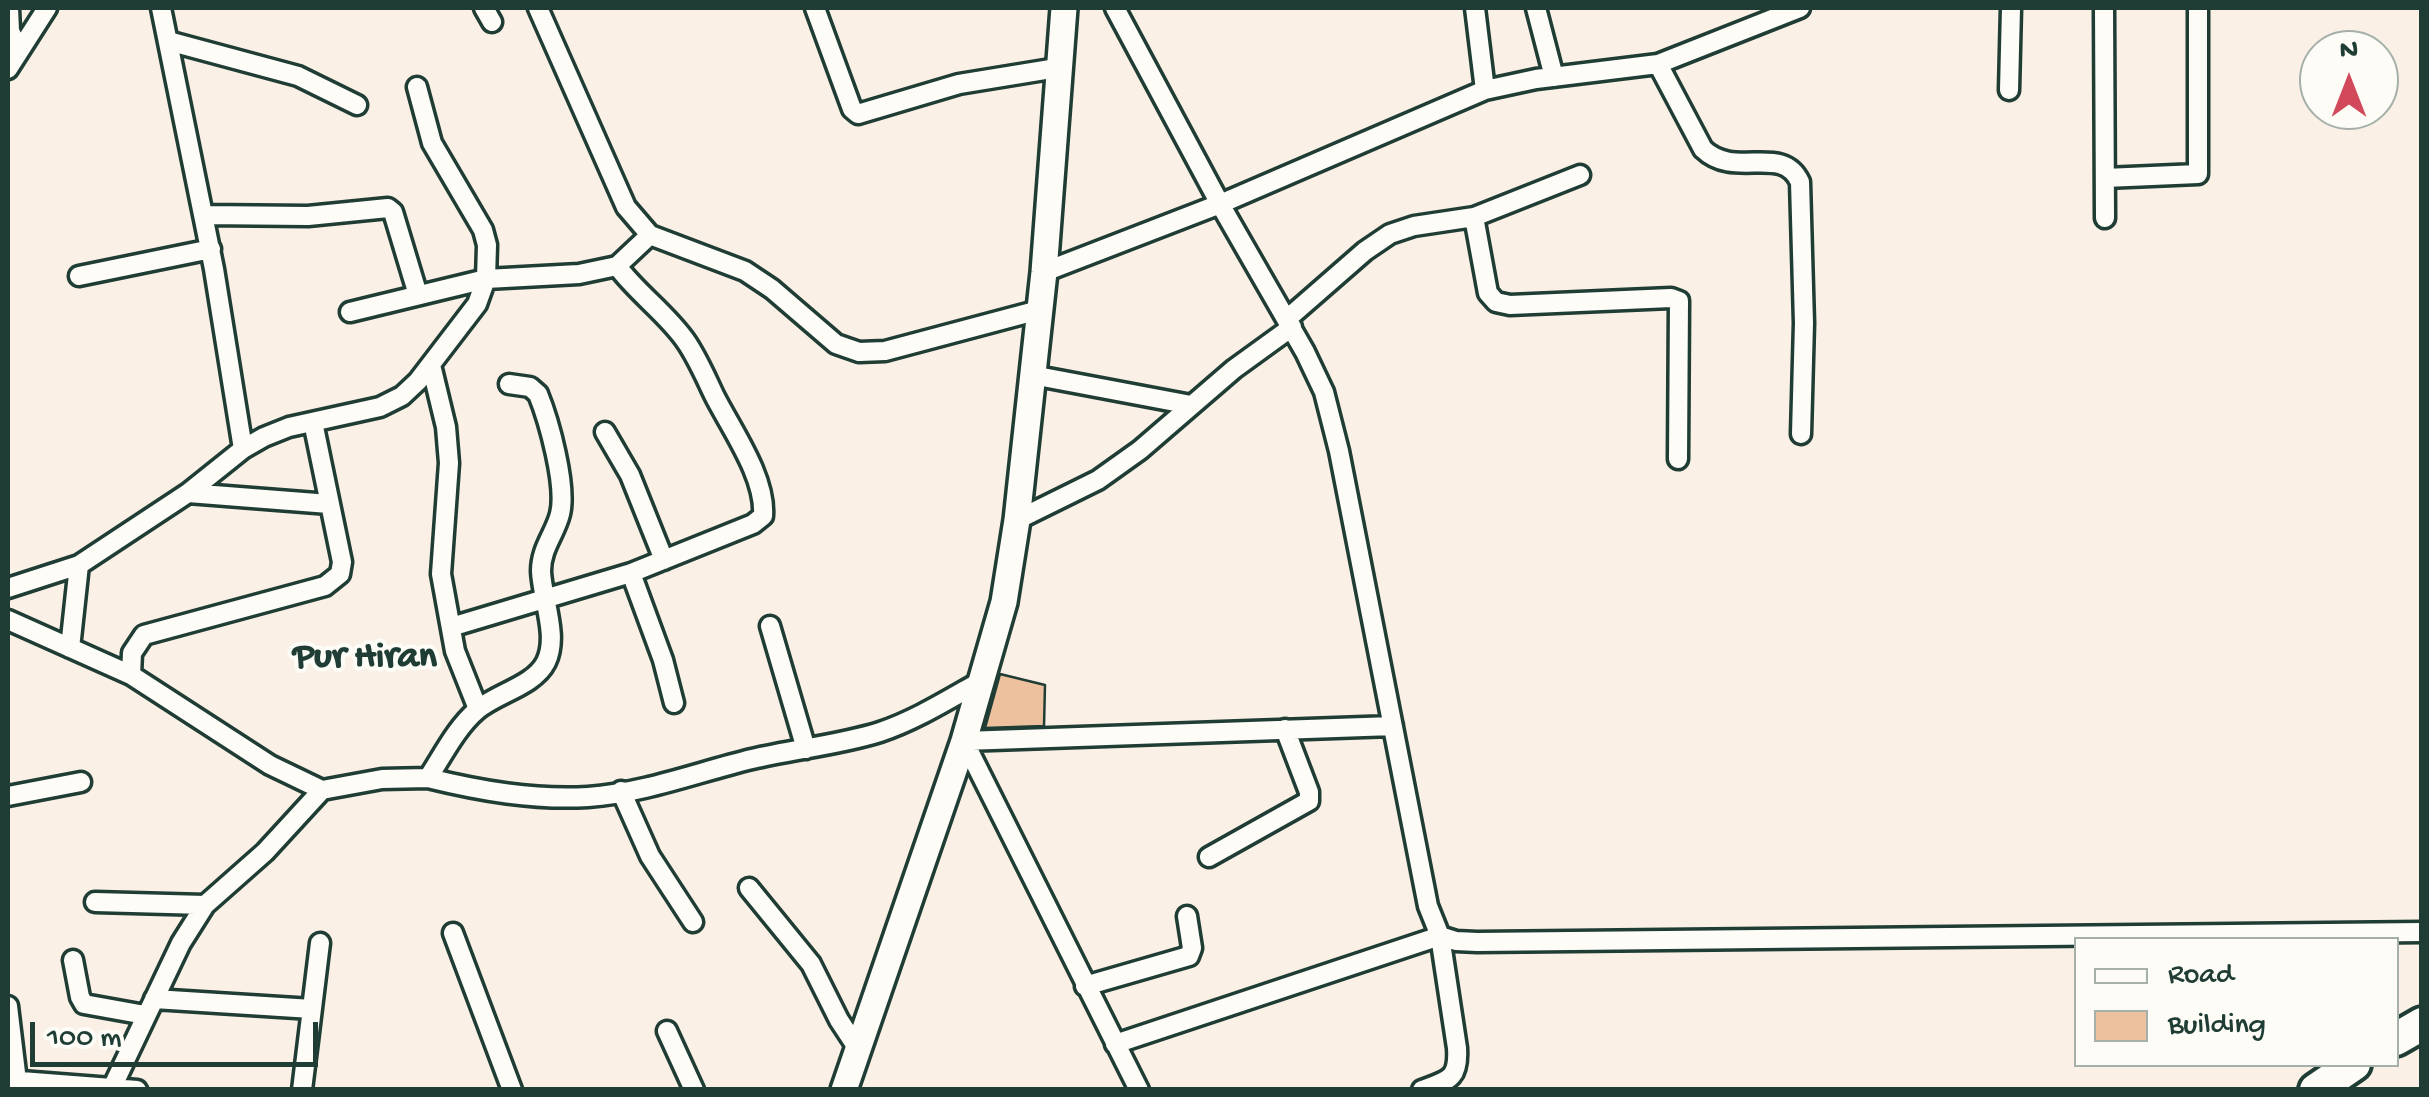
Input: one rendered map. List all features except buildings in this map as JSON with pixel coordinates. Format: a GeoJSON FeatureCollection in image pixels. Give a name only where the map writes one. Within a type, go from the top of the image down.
{"type":"FeatureCollection","features":[{"type":"Feature","properties":{"kind":"highway"},"geometry":{"type":"LineString","coordinates":[[2399,1037],[2422,1024]]}},
{"type":"Feature","properties":{"kind":"highway"},"geometry":{"type":"LineString","coordinates":[[2316,1090],[2350,1067]]}},
{"type":"Feature","properties":{"kind":"main road"},"geometry":{"type":"LineString","coordinates":[[844,1090],[964,740],[1004,602],[1044,272],[1064,8]]}},
{"type":"Feature","properties":{"kind":"street"},"geometry":{"type":"LineString","coordinates":[[9,8],[10,31],[19,50]]}},
{"type":"Feature","properties":{"kind":"street"},"geometry":{"type":"LineString","coordinates":[[8,69],[47,8]]}},
{"type":"Feature","properties":{"kind":"street"},"geometry":{"type":"LineString","coordinates":[[161,8],[211,249],[243,449]]}},
{"type":"Feature","properties":{"kind":"street"},"geometry":{"type":"LineString","coordinates":[[538,8],[626,207],[650,234],[745,271],[772,288],[836,344],[859,352],[885,351],[1039,310]]}},
{"type":"Feature","properties":{"kind":"street"},"geometry":{"type":"LineString","coordinates":[[815,8],[852,109],[858,114],[959,84],[1058,68]]}},
{"type":"Feature","properties":{"kind":"street"},"geometry":{"type":"LineString","coordinates":[[1115,8],[1324,392],[1428,906],[1440,936],[1458,1066],[1450,1078],[1422,1090]]}},
{"type":"Feature","properties":{"kind":"street"},"geometry":{"type":"LineString","coordinates":[[1475,8],[1484,90]]}},
{"type":"Feature","properties":{"kind":"street"},"geometry":{"type":"LineString","coordinates":[[1536,8],[1554,77]]}},
{"type":"Feature","properties":{"kind":"street"},"geometry":{"type":"LineString","coordinates":[[1044,272],[1220,204],[1484,90],[1658,64],[1800,8]]}},
{"type":"Feature","properties":{"kind":"street"},"geometry":{"type":"LineString","coordinates":[[2009,90],[2011,8]]}},
{"type":"Feature","properties":{"kind":"street"},"geometry":{"type":"LineString","coordinates":[[2104,8],[2105,218]]}},
{"type":"Feature","properties":{"kind":"street"},"geometry":{"type":"LineString","coordinates":[[2105,178],[2198,174],[2198,8]]}},
{"type":"Feature","properties":{"kind":"street"},"geometry":{"type":"LineString","coordinates":[[168,41],[298,76],[357,105]]}},
{"type":"Feature","properties":{"kind":"street"},"geometry":{"type":"LineString","coordinates":[[1658,64],[1703,149],[1714,160],[1728,164],[1785,164],[1795,171],[1800,182],[1804,324],[1801,434]]}},
{"type":"Feature","properties":{"kind":"street"},"geometry":{"type":"LineString","coordinates":[[8,588],[79,566],[188,493],[243,449],[276,432],[380,407],[402,396],[431,365],[477,304],[486,279],[487,246],[484,230],[432,142],[416,86]]}},
{"type":"Feature","properties":{"kind":"street"},"geometry":{"type":"LineString","coordinates":[[1016,520],[1098,480],[1140,450],[1289,323],[1366,250],[1390,234],[1414,226],[1474,217],[1580,174]]}},
{"type":"Feature","properties":{"kind":"street"},"geometry":{"type":"LineString","coordinates":[[204,215],[308,216],[388,208],[393,212],[418,295]]}},
{"type":"Feature","properties":{"kind":"street"},"geometry":{"type":"LineString","coordinates":[[1474,217],[1488,293],[1496,302],[1671,298],[1679,301],[1678,459]]}},
{"type":"Feature","properties":{"kind":"street"},"geometry":{"type":"LineString","coordinates":[[350,312],[486,279],[579,274],[617,266],[650,234]]}},
{"type":"Feature","properties":{"kind":"street"},"geometry":{"type":"LineString","coordinates":[[80,276],[211,249]]}},
{"type":"Feature","properties":{"kind":"street"},"geometry":{"type":"LineString","coordinates":[[450,627],[631,574],[754,524],[763,516],[764,504],[731,423],[684,338],[617,266]]}},
{"type":"Feature","properties":{"kind":"street"},"geometry":{"type":"LineString","coordinates":[[431,365],[450,463],[442,574],[456,651],[478,708]]}},
{"type":"Feature","properties":{"kind":"street"},"geometry":{"type":"LineString","coordinates":[[1032,375],[1191,405]]}},
{"type":"Feature","properties":{"kind":"street"},"geometry":{"type":"LineString","coordinates":[[428,778],[456,732],[478,708],[536,674],[546,662],[550,645],[542,554],[559,520],[563,502],[538,394],[530,387],[509,384]]}},
{"type":"Feature","properties":{"kind":"street"},"geometry":{"type":"LineString","coordinates":[[131,675],[132,653],[144,636],[334,582],[342,562],[312,422]]}},
{"type":"Feature","properties":{"kind":"street"},"geometry":{"type":"LineString","coordinates":[[605,432],[630,475],[664,560]]}},
{"type":"Feature","properties":{"kind":"street"},"geometry":{"type":"LineString","coordinates":[[188,493],[330,504]]}},
{"type":"Feature","properties":{"kind":"street"},"geometry":{"type":"LineString","coordinates":[[70,648],[79,566]]}},
{"type":"Feature","properties":{"kind":"street"},"geometry":{"type":"LineString","coordinates":[[631,574],[663,660],[674,703]]}},
{"type":"Feature","properties":{"kind":"street"},"geometry":{"type":"LineString","coordinates":[[8,620],[131,675],[270,766],[322,790],[382,779],[428,778],[533,798],[621,791],[880,732],[915,718],[983,680]]}},
{"type":"Feature","properties":{"kind":"street"},"geometry":{"type":"LineString","coordinates":[[770,626],[806,749]]}},
{"type":"Feature","properties":{"kind":"street"},"geometry":{"type":"LineString","coordinates":[[1139,1090],[964,740],[1392,726]]}},
{"type":"Feature","properties":{"kind":"street"},"geometry":{"type":"LineString","coordinates":[[1209,857],[1309,801],[1285,729]]}},
{"type":"Feature","properties":{"kind":"street"},"geometry":{"type":"LineString","coordinates":[[8,796],[81,782]]}},
{"type":"Feature","properties":{"kind":"street"},"geometry":{"type":"LineString","coordinates":[[111,1089],[181,942],[204,906],[276,841],[322,790]]}},
{"type":"Feature","properties":{"kind":"street"},"geometry":{"type":"LineString","coordinates":[[621,791],[650,856],[693,922]]}},
{"type":"Feature","properties":{"kind":"street"},"geometry":{"type":"LineString","coordinates":[[749,888],[811,964],[838,1020],[858,1049]]}},
{"type":"Feature","properties":{"kind":"street"},"geometry":{"type":"LineString","coordinates":[[95,902],[204,906]]}},
{"type":"Feature","properties":{"kind":"street"},"geometry":{"type":"LineString","coordinates":[[1085,986],[1189,956],[1192,948],[1187,916]]}},
{"type":"Feature","properties":{"kind":"street"},"geometry":{"type":"LineString","coordinates":[[1114,1044],[1440,936],[1477,942],[2422,932]]}},
{"type":"Feature","properties":{"kind":"street"},"geometry":{"type":"LineString","coordinates":[[453,933],[512,1090]]}},
{"type":"Feature","properties":{"kind":"street"},"geometry":{"type":"LineString","coordinates":[[302,1090],[320,943]]}},
{"type":"Feature","properties":{"kind":"street"},"geometry":{"type":"LineString","coordinates":[[73,960],[84,1004],[312,1009]]}},
{"type":"Feature","properties":{"kind":"street"},"geometry":{"type":"LineString","coordinates":[[8,1006],[12,1080],[137,1090]]}},
{"type":"Feature","properties":{"kind":"street"},"geometry":{"type":"LineString","coordinates":[[667,1032],[694,1090]]}},
{"type":"Feature","properties":{"kind":"district","name":"Pur Hiran"},"geometry":{"type":"Point","coordinates":[365,659]}}]}
